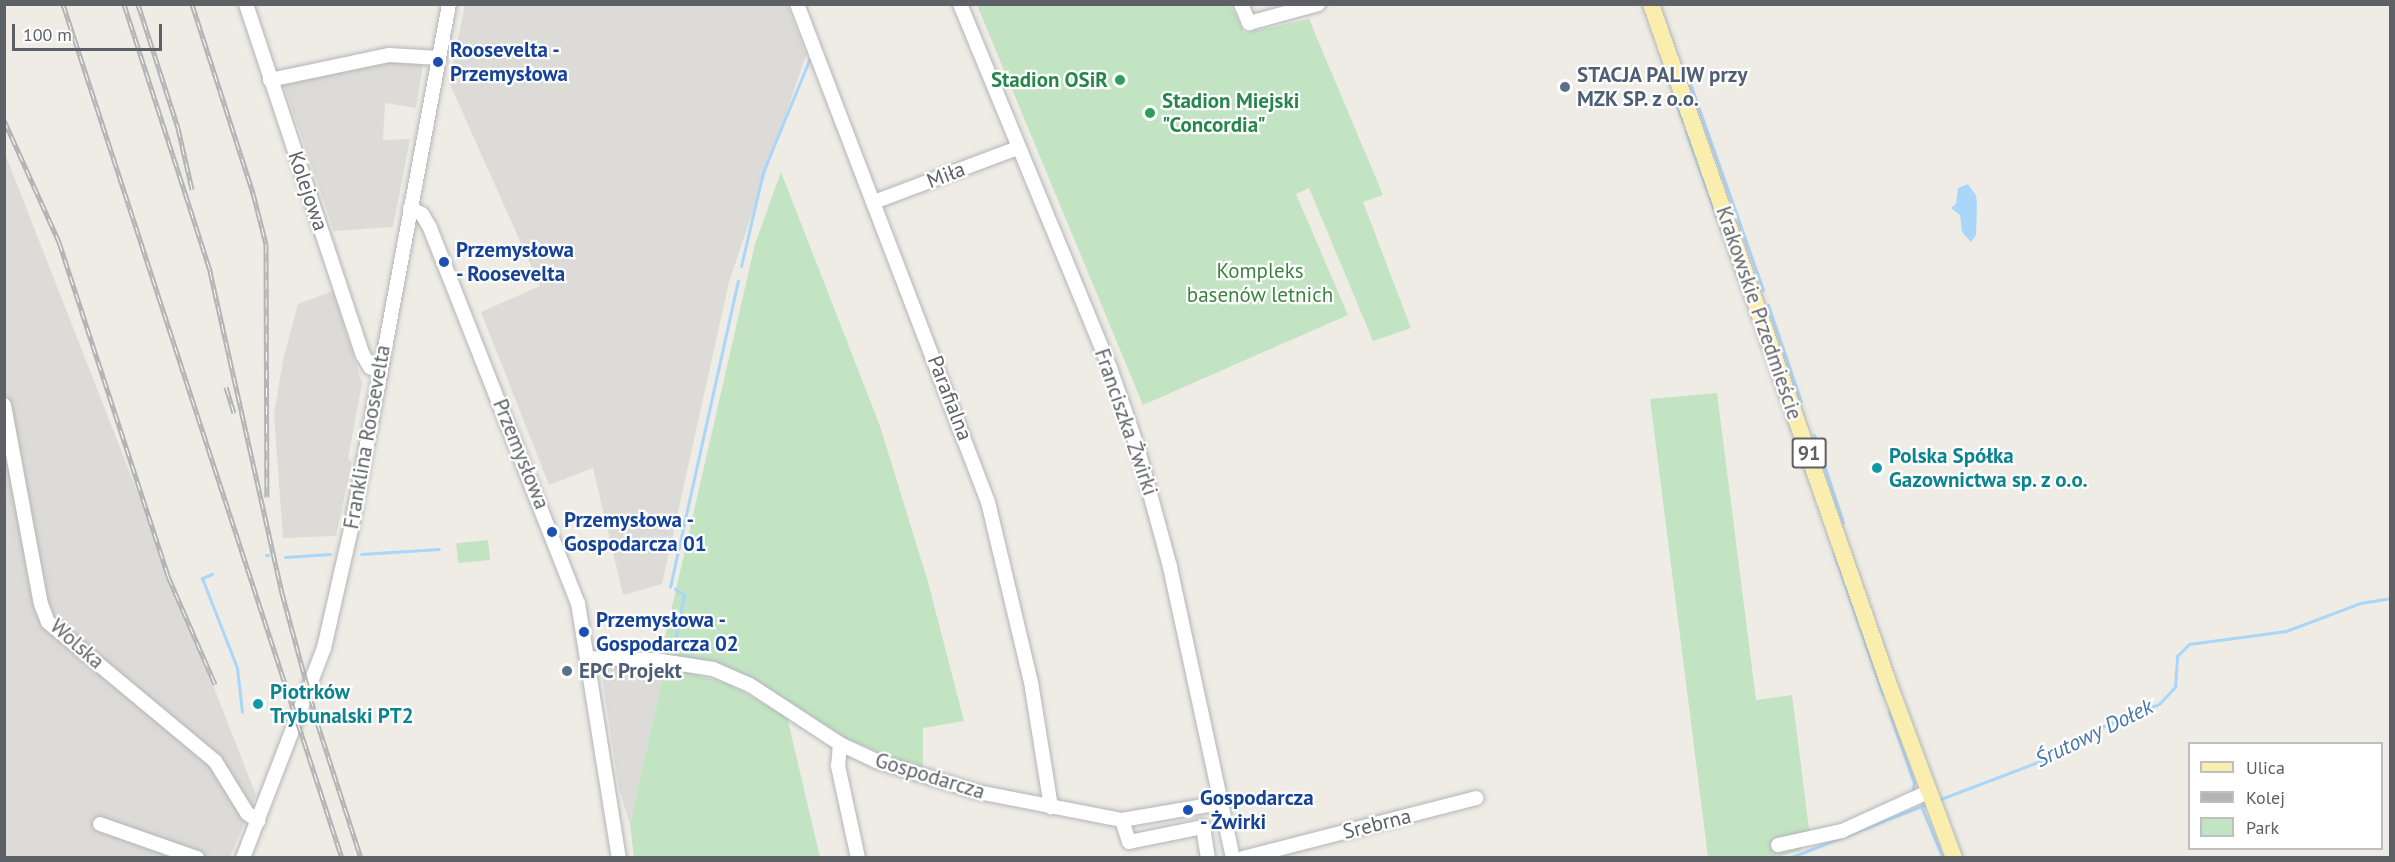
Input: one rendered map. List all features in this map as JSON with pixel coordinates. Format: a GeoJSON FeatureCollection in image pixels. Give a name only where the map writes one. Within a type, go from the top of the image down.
{"type":"FeatureCollection","features":[{"type":"Feature","properties":{"kind":"main road","name":"Krakowskie Przedmieście"},"geometry":{"type":"LineString","coordinates":[[1651,4],[1928,792],[1954,858]]}},
{"type":"Feature","properties":{"kind":"street","name":"Kolejowa"},"geometry":{"type":"LineString","coordinates":[[246,4],[363,355],[370,367],[380,371]]}},
{"type":"Feature","properties":{"kind":"street","name":"Franklina Roosevelta"},"geometry":{"type":"LineString","coordinates":[[243,858],[324,648],[352,522],[449,4]]}},
{"type":"Feature","properties":{"kind":"street","name":"Parafialna"},"geometry":{"type":"LineString","coordinates":[[797,4],[988,502],[1031,682],[1051,807]]}},
{"type":"Feature","properties":{"kind":"street","name":"Franciszka Żwirki"},"geometry":{"type":"LineString","coordinates":[[960,4],[1110,368],[1150,489],[1220,803],[1236,856]]}},
{"type":"Feature","properties":{"kind":"street"},"geometry":{"type":"LineString","coordinates":[[1241,4],[1250,23],[1308,6]]}},
{"type":"Feature","properties":{"kind":"street"},"geometry":{"type":"LineString","coordinates":[[270,80],[389,56],[439,58]]}},
{"type":"Feature","properties":{"kind":"street","name":"Miła"},"geometry":{"type":"LineString","coordinates":[[874,202],[1018,148]]}},
{"type":"Feature","properties":{"kind":"street","name":"Przemysłowa"},"geometry":{"type":"LineString","coordinates":[[410,208],[422,214],[430,228],[552,532],[578,603],[619,858]]}},
{"type":"Feature","properties":{"kind":"street","name":"Wolska"},"geometry":{"type":"LineString","coordinates":[[4,405],[41,604],[48,622],[215,761],[247,813],[258,821]]}},
{"type":"Feature","properties":{"kind":"street","name":"Gospodarcza"},"geometry":{"type":"LineString","coordinates":[[588,658],[656,660],[713,669],[750,685],[840,744],[921,778],[1122,820],[1220,803]]}},
{"type":"Feature","properties":{"kind":"street"},"geometry":{"type":"LineString","coordinates":[[840,744],[838,766],[858,858]]}},
{"type":"Feature","properties":{"kind":"street"},"geometry":{"type":"LineString","coordinates":[[1778,845],[1842,831],[1928,792]]}},
{"type":"Feature","properties":{"kind":"street","name":"Srebrna"},"geometry":{"type":"LineString","coordinates":[[1216,858],[1236,856],[1476,798]]}},
{"type":"Feature","properties":{"kind":"street"},"geometry":{"type":"LineString","coordinates":[[1122,820],[1129,842],[1203,827],[1208,858]]}},
{"type":"Feature","properties":{"kind":"street"},"geometry":{"type":"LineString","coordinates":[[100,824],[197,858]]}},
{"type":"Feature","properties":{"kind":"shaded area"},"geometry":{"type":"Polygon","coordinates":[[[465,5],[787,5],[806,55],[729,282],[662,584],[623,595],[593,468],[549,485],[481,312],[540,286],[449,82],[465,5]]]}},
{"type":"Feature","properties":{"kind":"shaded area"},"geometry":{"type":"Polygon","coordinates":[[[403,60],[423,65],[416,108],[385,103],[383,140],[410,139],[393,227],[334,231],[283,83],[403,60]]]}},
{"type":"Feature","properties":{"kind":"shaded area"},"geometry":{"type":"Polygon","coordinates":[[[4,151],[256,795],[230,857],[5,857],[4,151]]]}},
{"type":"Feature","properties":{"kind":"shaded area"},"geometry":{"type":"Polygon","coordinates":[[[333,291],[362,383],[348,459],[352,462],[336,536],[283,538],[274,414],[283,360],[298,304],[333,291]]]}},
{"type":"Feature","properties":{"kind":"shaded area"},"geometry":{"type":"Polygon","coordinates":[[[622,663],[665,666],[630,824],[619,789],[601,670],[605,665],[622,663]]]}},
{"type":"Feature","properties":{"kind":"green space","name":"Kompleks basenów letnich"},"geometry":{"type":"Polygon","coordinates":[[[977,5],[1231,5],[1244,33],[1309,19],[1383,195],[1363,202],[1411,328],[1373,341],[1309,188],[1296,194],[1348,315],[1143,405],[977,5]]]}},
{"type":"Feature","properties":{"kind":"green space"},"geometry":{"type":"Polygon","coordinates":[[[781,172],[880,426],[928,582],[964,721],[923,728],[923,770],[839,736],[735,670],[661,655],[755,244],[781,172]]]}},
{"type":"Feature","properties":{"kind":"green space"},"geometry":{"type":"Polygon","coordinates":[[[1717,393],[1756,700],[1792,695],[1810,837],[1800,851],[1776,857],[1708,857],[1650,399],[1717,393]]]}},
{"type":"Feature","properties":{"kind":"green space"},"geometry":{"type":"Polygon","coordinates":[[[488,540],[490,560],[458,563],[456,543],[488,540]]]}},
{"type":"Feature","properties":{"kind":"green space"},"geometry":{"type":"Polygon","coordinates":[[[665,666],[729,684],[787,717],[820,857],[634,857],[630,824],[665,666]]]}},
{"type":"Feature","properties":{"kind":"water"},"geometry":{"type":"Polygon","coordinates":[[[1968,184],[1976,195],[1977,205],[1976,235],[1971,242],[1962,232],[1960,215],[1951,208],[1956,204],[1958,188],[1968,184]]]}},
{"type":"Feature","properties":{"kind":"waterway"},"geometry":{"type":"LineString","coordinates":[[741,266],[763,172],[810,58]]}},
{"type":"Feature","properties":{"kind":"waterway"},"geometry":{"type":"LineString","coordinates":[[1687,75],[1763,290]]}},
{"type":"Feature","properties":{"kind":"waterway"},"geometry":{"type":"LineString","coordinates":[[1672,93],[1683,122]]}},
{"type":"Feature","properties":{"kind":"waterway"},"geometry":{"type":"LineString","coordinates":[[1686,132],[1740,283]]}},
{"type":"Feature","properties":{"kind":"waterway"},"geometry":{"type":"LineString","coordinates":[[670,587],[738,280]]}},
{"type":"Feature","properties":{"kind":"waterway"},"geometry":{"type":"LineString","coordinates":[[1768,305],[1801,402]]}},
{"type":"Feature","properties":{"kind":"waterway"},"geometry":{"type":"LineString","coordinates":[[1814,435],[1843,522]]}},
{"type":"Feature","properties":{"kind":"waterway"},"geometry":{"type":"LineString","coordinates":[[361,554],[439,549]]}},
{"type":"Feature","properties":{"kind":"waterway"},"geometry":{"type":"LineString","coordinates":[[1834,553],[1883,695]]}},
{"type":"Feature","properties":{"kind":"waterway"},"geometry":{"type":"LineString","coordinates":[[285,557],[330,554]]}},
{"type":"Feature","properties":{"kind":"waterway"},"geometry":{"type":"LineString","coordinates":[[212,574],[202,578],[237,668],[242,712]]}},
{"type":"Feature","properties":{"kind":"waterway"},"geometry":{"type":"LineString","coordinates":[[673,649],[684,595],[675,589]]}},
{"type":"Feature","properties":{"kind":"waterway","name":"Śrutowy Dołek"},"geometry":{"type":"LineString","coordinates":[[1938,800],[2040,761],[2089,732],[2159,704],[2175,687],[2177,656],[2189,644],[2286,631],[2360,603],[2390,598]]}},
{"type":"Feature","properties":{"kind":"waterway"},"geometry":{"type":"LineString","coordinates":[[1889,712],[1914,783],[1912,793]]}},
{"type":"Feature","properties":{"kind":"waterway","name":"Śrutowy Dołek"},"geometry":{"type":"LineString","coordinates":[[1789,858],[1924,805]]}},
{"type":"Feature","properties":{"kind":"waterway"},"geometry":{"type":"LineString","coordinates":[[1921,806],[1943,858]]}},
{"type":"Feature","properties":{"kind":"railway"},"geometry":{"type":"LineString","coordinates":[[63,4],[342,858]]}},
{"type":"Feature","properties":{"kind":"railway"},"geometry":{"type":"LineString","coordinates":[[124,4],[210,271],[282,593],[317,722],[361,858]]}},
{"type":"Feature","properties":{"kind":"railway"},"geometry":{"type":"LineString","coordinates":[[138,4],[178,128],[192,189]]}},
{"type":"Feature","properties":{"kind":"railway"},"geometry":{"type":"LineString","coordinates":[[192,4],[253,193],[266,244],[267,497]]}},
{"type":"Feature","properties":{"kind":"railway"},"geometry":{"type":"LineString","coordinates":[[4,120],[59,242],[168,576],[215,684]]}},
{"type":"Feature","properties":{"kind":"railway"},"geometry":{"type":"LineString","coordinates":[[226,387],[234,413]]}},
{"type":"Feature","properties":{"kind":"place","name":"Roosevelta - Przemysłowa"},"geometry":{"type":"Point","coordinates":[438,62]}},
{"type":"Feature","properties":{"kind":"place","name":"Stadion OSiR"},"geometry":{"type":"Point","coordinates":[1120,80]}},
{"type":"Feature","properties":{"kind":"place","name":"STACJA PALIW przy MZK SP. z o.o."},"geometry":{"type":"Point","coordinates":[1565,87]}},
{"type":"Feature","properties":{"kind":"place","name":"Stadion Miejski \"Concordia\""},"geometry":{"type":"Point","coordinates":[1150,113]}},
{"type":"Feature","properties":{"kind":"place","name":"Przemysłowa - Roosevelta"},"geometry":{"type":"Point","coordinates":[444,262]}},
{"type":"Feature","properties":{"kind":"place","name":"Polska Spółka Gazownictwa sp. z o.o."},"geometry":{"type":"Point","coordinates":[1877,468]}},
{"type":"Feature","properties":{"kind":"place","name":"Przemysłowa - Gospodarcza 01"},"geometry":{"type":"Point","coordinates":[552,532]}},
{"type":"Feature","properties":{"kind":"place","name":"Przemysłowa - Gospodarcza 02"},"geometry":{"type":"Point","coordinates":[584,632]}},
{"type":"Feature","properties":{"kind":"place","name":"EPC Projekt"},"geometry":{"type":"Point","coordinates":[567,671]}},
{"type":"Feature","properties":{"kind":"place","name":"Piotrków Trybunalski PT2"},"geometry":{"type":"Point","coordinates":[258,704]}},
{"type":"Feature","properties":{"kind":"place","name":"Gospodarcza - Żwirki"},"geometry":{"type":"Point","coordinates":[1188,810]}}]}
